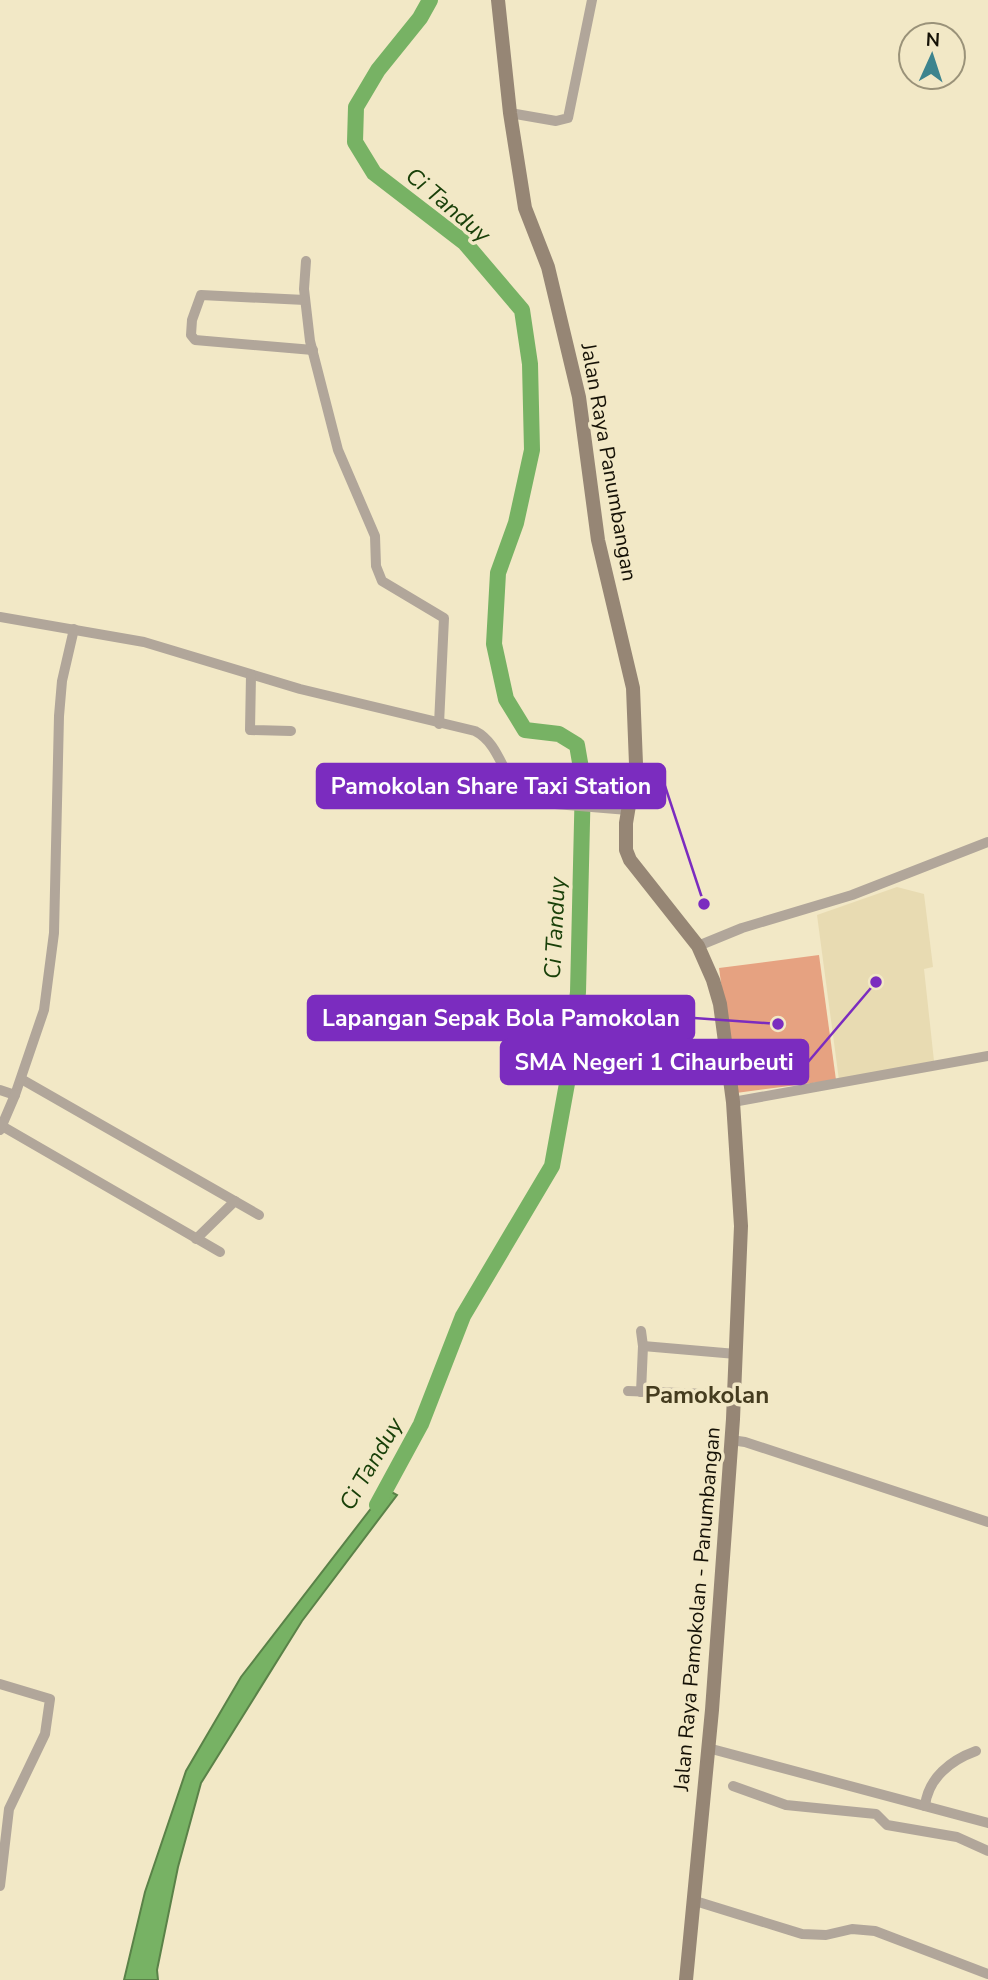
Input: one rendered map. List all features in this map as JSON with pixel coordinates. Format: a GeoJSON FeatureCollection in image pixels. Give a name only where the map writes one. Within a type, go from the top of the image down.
{"type":"FeatureCollection","features":[{"type":"Feature","properties":{"kind":"main road","name":"Jalan Raya Panumbangan"},"geometry":{"type":"LineString","coordinates":[[498,0],[510,113],[526,208],[548,267],[579,397],[598,540],[633,688],[636,764],[628,810]]}},
{"type":"Feature","properties":{"kind":"main road","name":"Jalan Raya Pamokolan - Panumbangan"},"geometry":{"type":"LineString","coordinates":[[628,810],[625,835],[630,860],[698,946],[720,1004],[733,1102],[741,1226],[731,1440],[708,1748],[686,1980]]}},
{"type":"Feature","properties":{"kind":"street"},"geometry":{"type":"LineString","coordinates":[[510,113],[566,121],[592,0]]}},
{"type":"Feature","properties":{"kind":"street"},"geometry":{"type":"LineString","coordinates":[[306,261],[305,300],[313,350],[344,468],[375,536],[376,566],[382,581],[444,618],[439,724]]}},
{"type":"Feature","properties":{"kind":"street"},"geometry":{"type":"LineString","coordinates":[[305,300],[201,295],[192,320],[191,335],[195,340],[313,350]]}},
{"type":"Feature","properties":{"kind":"street"},"geometry":{"type":"LineString","coordinates":[[0,617],[144,642],[250,675],[482,735],[518,794],[531,803],[628,810]]}},
{"type":"Feature","properties":{"kind":"street"},"geometry":{"type":"LineString","coordinates":[[74,629],[62,681],[59,716],[54,933],[44,1010],[23,1080],[1,1128],[220,1252]]}},
{"type":"Feature","properties":{"kind":"street"},"geometry":{"type":"LineString","coordinates":[[250,675],[250,730],[291,731]]}},
{"type":"Feature","properties":{"kind":"street"},"geometry":{"type":"LineString","coordinates":[[698,946],[742,928],[852,895],[988,842]]}},
{"type":"Feature","properties":{"kind":"street"},"geometry":{"type":"LineString","coordinates":[[733,1102],[988,1056]]}},
{"type":"Feature","properties":{"kind":"street"},"geometry":{"type":"LineString","coordinates":[[23,1080],[259,1215]]}},
{"type":"Feature","properties":{"kind":"street"},"geometry":{"type":"LineString","coordinates":[[0,1090],[15,1095]]}},
{"type":"Feature","properties":{"kind":"street"},"geometry":{"type":"LineString","coordinates":[[195,1239],[235,1201]]}},
{"type":"Feature","properties":{"kind":"street"},"geometry":{"type":"LineString","coordinates":[[641,1331],[641,1392]]}},
{"type":"Feature","properties":{"kind":"street"},"geometry":{"type":"LineString","coordinates":[[643,1346],[736,1353]]}},
{"type":"Feature","properties":{"kind":"street"},"geometry":{"type":"LineString","coordinates":[[628,1391],[734,1395]]}},
{"type":"Feature","properties":{"kind":"street"},"geometry":{"type":"LineString","coordinates":[[731,1440],[744,1441],[988,1522]]}},
{"type":"Feature","properties":{"kind":"street"},"geometry":{"type":"LineString","coordinates":[[0,1684],[46,1696],[50,1700],[45,1734],[9,1809],[0,1886]]}},
{"type":"Feature","properties":{"kind":"street"},"geometry":{"type":"LineString","coordinates":[[708,1748],[988,1824]]}},
{"type":"Feature","properties":{"kind":"street"},"geometry":{"type":"LineString","coordinates":[[925,1807],[931,1785],[940,1774],[976,1751]]}},
{"type":"Feature","properties":{"kind":"street"},"geometry":{"type":"LineString","coordinates":[[733,1786],[786,1805],[876,1814],[887,1825],[957,1837],[988,1851]]}},
{"type":"Feature","properties":{"kind":"street"},"geometry":{"type":"LineString","coordinates":[[692,1900],[802,1934],[826,1935],[852,1929],[875,1931],[988,1973]]}},
{"type":"Feature","properties":{"kind":"shaded area"},"geometry":{"type":"Polygon","coordinates":[[[897,887],[924,894],[933,967],[924,969],[934,1061],[839,1080],[817,915],[897,887]]]}},
{"type":"Feature","properties":{"kind":"shaded area"},"geometry":{"type":"Polygon","coordinates":[[[819,955],[836,1080],[736,1093],[719,968],[819,955]]]}},
{"type":"Feature","properties":{"kind":"shaded area"},"geometry":{"type":"Polygon","coordinates":[[[386,1489],[397,1495],[302,1621],[201,1783],[178,1867],[157,1970],[158,1980],[124,1980],[145,1892],[186,1771],[241,1677],[386,1489]]]}},
{"type":"Feature","properties":{"kind":"waterway","name":"Ci Tanduy"},"geometry":{"type":"LineString","coordinates":[[377,1505],[421,1424],[463,1316],[552,1166],[568,1078],[578,992],[583,780],[577,745],[559,734],[525,730],[506,699],[494,644],[498,573],[516,523],[532,450],[530,364],[522,310],[465,243],[374,173],[355,142],[356,107],[378,70],[420,18],[430,0]]}},
{"type":"Feature","properties":{"kind":"place","name":"Pamokolan Share Taxi Station"},"geometry":{"type":"Point","coordinates":[704,904]}},
{"type":"Feature","properties":{"kind":"place","name":"SMA Negeri 1 Cihaurbeuti"},"geometry":{"type":"Point","coordinates":[876,982]}},
{"type":"Feature","properties":{"kind":"place","name":"Lapangan Sepak Bola Pamokolan"},"geometry":{"type":"Point","coordinates":[778,1024]}},
{"type":"Feature","properties":{"kind":"district","name":"Pamokolan"},"geometry":{"type":"Point","coordinates":[707,1395]}}]}
